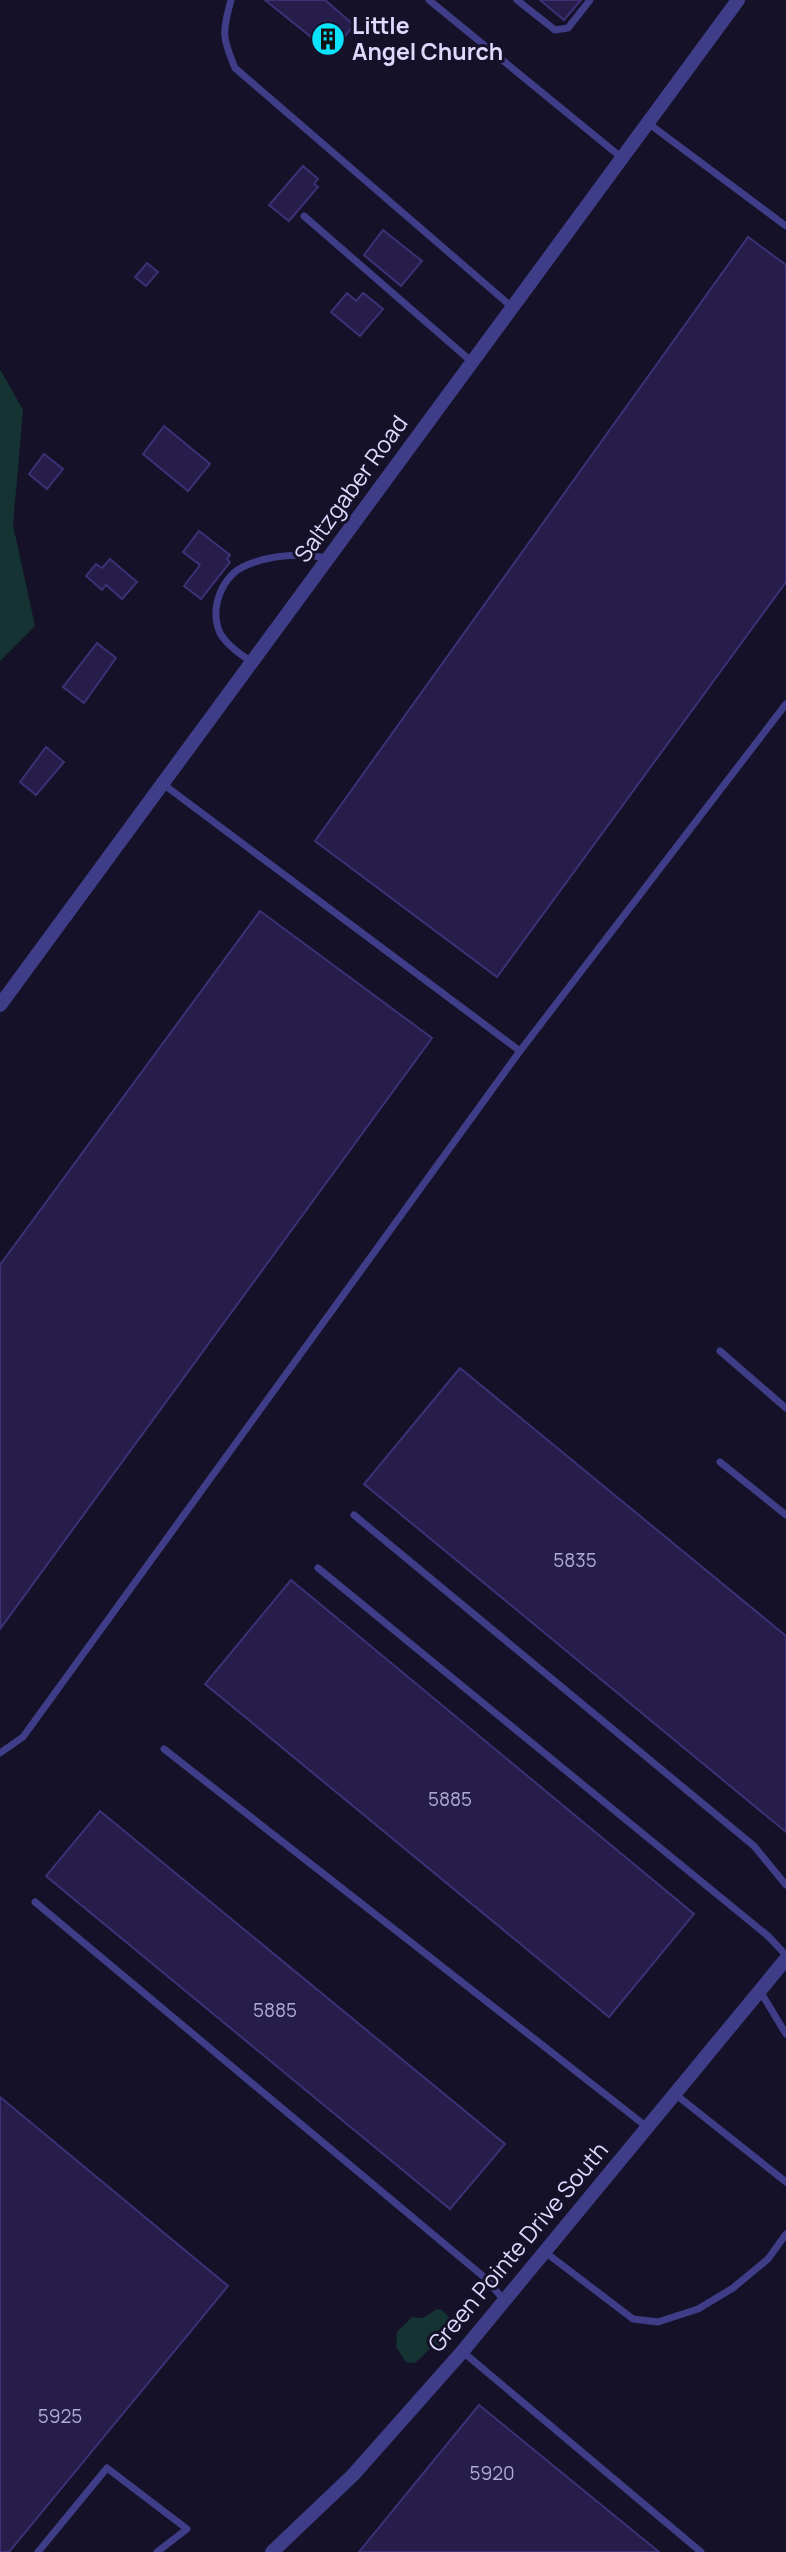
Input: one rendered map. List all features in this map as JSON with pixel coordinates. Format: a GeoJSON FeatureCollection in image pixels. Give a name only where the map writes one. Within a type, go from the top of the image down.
{"type":"FeatureCollection","features":[{"type":"Feature","properties":{"kind":"street","name":"Saltzgaber Road"},"geometry":{"type":"LineString","coordinates":[[0,1005],[738,0]]}},
{"type":"Feature","properties":{"kind":"street","name":"Green Pointe Drive South"},"geometry":{"type":"LineString","coordinates":[[272,2552],[353,2475],[462,2352],[784,1964]]}},
{"type":"Feature","properties":{"kind":"lane"},"geometry":{"type":"LineString","coordinates":[[231,0],[224,41],[235,68],[512,307]]}},
{"type":"Feature","properties":{"kind":"lane"},"geometry":{"type":"LineString","coordinates":[[429,0],[622,158]]}},
{"type":"Feature","properties":{"kind":"lane"},"geometry":{"type":"LineString","coordinates":[[517,0],[555,30],[568,28],[590,0]]}},
{"type":"Feature","properties":{"kind":"lane"},"geometry":{"type":"LineString","coordinates":[[648,122],[786,226]]}},
{"type":"Feature","properties":{"kind":"lane"},"geometry":{"type":"LineString","coordinates":[[304,216],[472,362]]}},
{"type":"Feature","properties":{"kind":"lane"},"geometry":{"type":"LineString","coordinates":[[252,662],[220,634],[214,608],[227,579],[245,565],[269,559],[298,553],[328,558]]}},
{"type":"Feature","properties":{"kind":"lane"},"geometry":{"type":"LineString","coordinates":[[0,1753],[23,1737],[520,1051],[786,704]]}},
{"type":"Feature","properties":{"kind":"lane"},"geometry":{"type":"LineString","coordinates":[[163,784],[520,1051]]}},
{"type":"Feature","properties":{"kind":"lane"},"geometry":{"type":"LineString","coordinates":[[720,1351],[786,1408]]}},
{"type":"Feature","properties":{"kind":"lane"},"geometry":{"type":"LineString","coordinates":[[720,1462],[786,1515]]}},
{"type":"Feature","properties":{"kind":"lane"},"geometry":{"type":"LineString","coordinates":[[354,1515],[754,1846],[786,1885]]}},
{"type":"Feature","properties":{"kind":"lane"},"geometry":{"type":"LineString","coordinates":[[318,1568],[768,1936],[784,1964]]}},
{"type":"Feature","properties":{"kind":"lane"},"geometry":{"type":"LineString","coordinates":[[164,1749],[647,2128]]}},
{"type":"Feature","properties":{"kind":"lane"},"geometry":{"type":"LineString","coordinates":[[35,1902],[484,2277],[505,2300]]}},
{"type":"Feature","properties":{"kind":"lane"},"geometry":{"type":"LineString","coordinates":[[760,1991],[786,2034]]}},
{"type":"Feature","properties":{"kind":"lane"},"geometry":{"type":"LineString","coordinates":[[675,2094],[786,2182]]}},
{"type":"Feature","properties":{"kind":"lane"},"geometry":{"type":"LineString","coordinates":[[545,2252],[633,2319],[659,2322],[698,2309],[733,2288],[768,2259],[786,2234]]}},
{"type":"Feature","properties":{"kind":"lane"},"geometry":{"type":"LineString","coordinates":[[462,2352],[701,2552]]}},
{"type":"Feature","properties":{"kind":"lane"},"geometry":{"type":"LineString","coordinates":[[38,2552],[107,2468],[187,2529],[157,2552]]}},
{"type":"Feature","properties":{"kind":"green space"},"geometry":{"type":"Polygon","coordinates":[[[0,369],[23,410],[13,525],[35,626],[0,661],[0,369]]]}},
{"type":"Feature","properties":{"kind":"green space"},"geometry":{"type":"Polygon","coordinates":[[[437,2309],[451,2319],[451,2335],[446,2344],[431,2348],[415,2363],[406,2362],[396,2347],[397,2332],[412,2317],[423,2318],[437,2309]]]}},
{"type":"Feature","properties":{"kind":"building","name":"Little Angel Church"},"geometry":{"type":"Polygon","coordinates":[[[265,0],[325,0],[354,25],[331,53],[265,0]]]}},
{"type":"Feature","properties":{"kind":"building"},"geometry":{"type":"Polygon","coordinates":[[[540,0],[581,0],[564,20],[540,0]]]}},
{"type":"Feature","properties":{"kind":"building"},"geometry":{"type":"Polygon","coordinates":[[[303,166],[318,179],[314,184],[318,187],[289,221],[269,205],[303,166]]]}},
{"type":"Feature","properties":{"kind":"building"},"geometry":{"type":"Polygon","coordinates":[[[383,230],[422,261],[401,286],[364,255],[383,230]]]}},
{"type":"Feature","properties":{"kind":"building"},"geometry":{"type":"Polygon","coordinates":[[[748,237],[786,265],[786,582],[497,977],[315,841],[748,237]]]}},
{"type":"Feature","properties":{"kind":"building"},"geometry":{"type":"Polygon","coordinates":[[[147,263],[158,272],[146,286],[135,277],[147,263]]]}},
{"type":"Feature","properties":{"kind":"building"},"geometry":{"type":"Polygon","coordinates":[[[347,293],[356,301],[363,293],[383,309],[360,336],[331,312],[347,293]]]}},
{"type":"Feature","properties":{"kind":"building"},"geometry":{"type":"Polygon","coordinates":[[[164,426],[210,464],[188,491],[143,454],[164,426]]]}},
{"type":"Feature","properties":{"kind":"building"},"geometry":{"type":"Polygon","coordinates":[[[44,454],[63,469],[47,489],[29,474],[44,454]]]}},
{"type":"Feature","properties":{"kind":"building"},"geometry":{"type":"Polygon","coordinates":[[[199,531],[230,555],[227,559],[230,562],[201,599],[184,586],[200,565],[183,552],[199,531]]]}},
{"type":"Feature","properties":{"kind":"building"},"geometry":{"type":"Polygon","coordinates":[[[110,559],[137,582],[122,599],[106,585],[102,590],[86,576],[96,564],[102,568],[110,559]]]}},
{"type":"Feature","properties":{"kind":"building"},"geometry":{"type":"Polygon","coordinates":[[[97,643],[116,658],[84,703],[63,687],[97,643]]]}},
{"type":"Feature","properties":{"kind":"building"},"geometry":{"type":"Polygon","coordinates":[[[46,747],[64,762],[36,795],[20,782],[46,747]]]}},
{"type":"Feature","properties":{"kind":"building"},"geometry":{"type":"Polygon","coordinates":[[[260,911],[432,1038],[0,1629],[0,1265],[260,911]]]}},
{"type":"Feature","properties":{"kind":"building"},"geometry":{"type":"Polygon","coordinates":[[[460,1368],[786,1636],[786,1832],[364,1484],[460,1368]]]}},
{"type":"Feature","properties":{"kind":"building"},"geometry":{"type":"Polygon","coordinates":[[[291,1580],[694,1914],[609,2017],[205,1684],[291,1580]]]}},
{"type":"Feature","properties":{"kind":"building"},"geometry":{"type":"Polygon","coordinates":[[[100,1811],[505,2144],[450,2209],[46,1876],[100,1811]]]}},
{"type":"Feature","properties":{"kind":"building"},"geometry":{"type":"Polygon","coordinates":[[[0,2097],[228,2286],[9,2552],[0,2552],[0,2097]]]}},
{"type":"Feature","properties":{"kind":"building"},"geometry":{"type":"Polygon","coordinates":[[[479,2405],[659,2552],[359,2552],[479,2405]]]}},
{"type":"Feature","properties":{"kind":"place","name":"Little Angel Church"},"geometry":{"type":"Point","coordinates":[328,39]}}]}
